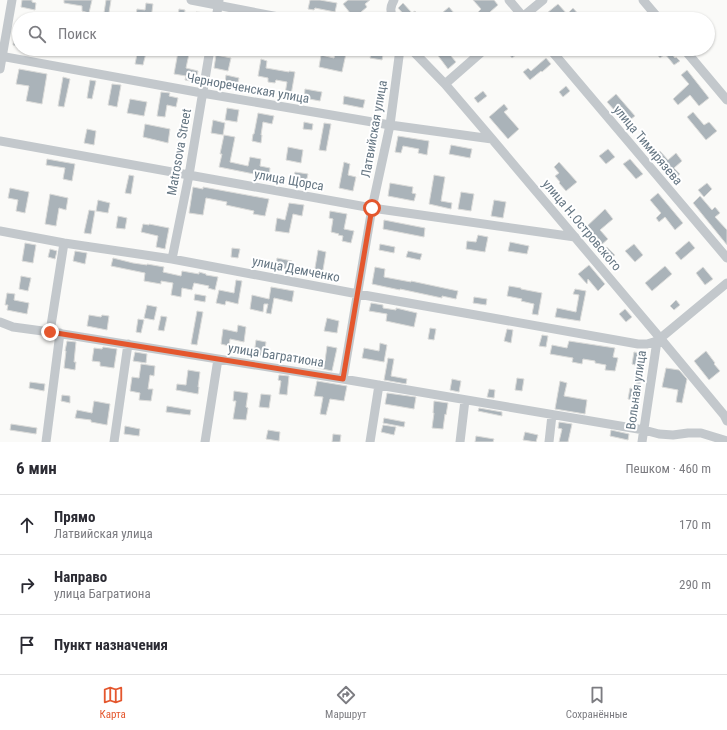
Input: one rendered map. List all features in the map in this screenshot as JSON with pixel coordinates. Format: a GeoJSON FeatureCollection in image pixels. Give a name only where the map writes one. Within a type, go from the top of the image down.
{"type":"FeatureCollection","features":[{"type":"Feature","properties":{"kind":"street"},"geometry":{"type":"LineString","coordinates":[[0,69],[1,56],[12,0]]}},
{"type":"Feature","properties":{"kind":"street"},"geometry":{"type":"LineString","coordinates":[[190,0],[219,2],[260,12]]}},
{"type":"Feature","properties":{"kind":"street"},"geometry":{"type":"LineString","coordinates":[[391,12],[391,5],[394,0]]}},
{"type":"Feature","properties":{"kind":"street"},"geometry":{"type":"LineString","coordinates":[[509,0],[518,12]]}},
{"type":"Feature","properties":{"kind":"street"},"geometry":{"type":"LineString","coordinates":[[529,12],[543,0]]}},
{"type":"Feature","properties":{"kind":"street"},"geometry":{"type":"LineString","coordinates":[[643,0],[653,12]]}},
{"type":"Feature","properties":{"kind":"street"},"geometry":{"type":"LineString","coordinates":[[217,12],[219,2]]}},
{"type":"Feature","properties":{"kind":"street","name":"Чернореченская улица"},"geometry":{"type":"LineString","coordinates":[[1,56],[202,93],[390,125],[492,139]]}},
{"type":"Feature","properties":{"kind":"street","name":"Matrosova Street"},"geometry":{"type":"LineString","coordinates":[[172,259],[189,175],[209,56]]}},
{"type":"Feature","properties":{"kind":"street","name":"Латвийская улица"},"geometry":{"type":"LineString","coordinates":[[343,379],[372,208],[390,125],[399,56]]}},
{"type":"Feature","properties":{"kind":"street","name":"улица Н.Островского"},"geometry":{"type":"LineString","coordinates":[[418,56],[445,84],[492,139],[727,421]]}},
{"type":"Feature","properties":{"kind":"street"},"geometry":{"type":"LineString","coordinates":[[445,84],[477,56]]}},
{"type":"Feature","properties":{"kind":"street","name":"улица Тимирязева"},"geometry":{"type":"LineString","coordinates":[[556,56],[727,258]]}},
{"type":"Feature","properties":{"kind":"street"},"geometry":{"type":"LineString","coordinates":[[690,56],[727,100]]}},
{"type":"Feature","properties":{"kind":"street","name":"улица Щорса"},"geometry":{"type":"LineString","coordinates":[[0,141],[372,208],[575,238]]}},
{"type":"Feature","properties":{"kind":"street","name":"улица Демченко"},"geometry":{"type":"LineString","coordinates":[[0,231],[64,243],[172,259],[631,343],[647,344],[658,340]]}},
{"type":"Feature","properties":{"kind":"street"},"geometry":{"type":"LineString","coordinates":[[50,332],[64,243]]}},
{"type":"Feature","properties":{"kind":"street"},"geometry":{"type":"LineString","coordinates":[[658,340],[727,284]]}},
{"type":"Feature","properties":{"kind":"street","name":"улица Багратиона"},"geometry":{"type":"LineString","coordinates":[[0,322],[13,327],[343,379],[644,430],[659,434],[701,434],[727,441]]}},
{"type":"Feature","properties":{"kind":"street"},"geometry":{"type":"LineString","coordinates":[[46,442],[60,334]]}},
{"type":"Feature","properties":{"kind":"street","name":"Вольная улица"},"geometry":{"type":"LineString","coordinates":[[642,442],[658,340]]}},
{"type":"Feature","properties":{"kind":"street"},"geometry":{"type":"LineString","coordinates":[[114,442],[128,344]]}},
{"type":"Feature","properties":{"kind":"street"},"geometry":{"type":"LineString","coordinates":[[204,442],[218,359]]}},
{"type":"Feature","properties":{"kind":"street"},"geometry":{"type":"LineString","coordinates":[[370,442],[379,385]]}},
{"type":"Feature","properties":{"kind":"street"},"geometry":{"type":"LineString","coordinates":[[460,442],[465,400]]}},
{"type":"Feature","properties":{"kind":"street"},"geometry":{"type":"LineString","coordinates":[[549,442],[552,415]]}},
{"type":"Feature","properties":{"kind":"building"},"geometry":{"type":"Polygon","coordinates":[[[22,0],[32,0],[32,2],[36,3],[35,10],[21,7],[22,0]]]}},
{"type":"Feature","properties":{"kind":"building"},"geometry":{"type":"Polygon","coordinates":[[[64,0],[92,0],[89,12],[82,11],[82,6],[64,3],[64,0]]]}},
{"type":"Feature","properties":{"kind":"building"},"geometry":{"type":"Polygon","coordinates":[[[106,0],[111,0],[109,12],[104,12],[106,0]]]}},
{"type":"Feature","properties":{"kind":"building"},"geometry":{"type":"Polygon","coordinates":[[[310,0],[337,3],[335,12],[315,8],[314,10],[308,9],[310,0]]]}},
{"type":"Feature","properties":{"kind":"building"},"geometry":{"type":"Polygon","coordinates":[[[348,0],[370,0],[365,4],[367,7],[361,12],[349,12],[343,4],[348,0]]]}},
{"type":"Feature","properties":{"kind":"building"},"geometry":{"type":"Polygon","coordinates":[[[473,0],[494,0],[498,5],[490,12],[478,12],[481,9],[473,0]]]}},
{"type":"Feature","properties":{"kind":"building"},"geometry":{"type":"Polygon","coordinates":[[[146,3],[153,4],[152,12],[136,12],[137,9],[145,10],[146,3]]]}},
{"type":"Feature","properties":{"kind":"building"},"geometry":{"type":"Polygon","coordinates":[[[403,3],[411,12],[402,12],[398,8],[403,3]]]}},
{"type":"Feature","properties":{"kind":"building"},"geometry":{"type":"Polygon","coordinates":[[[558,4],[565,12],[548,12],[558,4]]]}},
{"type":"Feature","properties":{"kind":"building"},"geometry":{"type":"Polygon","coordinates":[[[449,7],[453,12],[443,12],[449,7]]]}},
{"type":"Feature","properties":{"kind":"building"},"geometry":{"type":"Polygon","coordinates":[[[573,8],[576,12],[569,12],[573,8]]]}},
{"type":"Feature","properties":{"kind":"building"},"geometry":{"type":"Polygon","coordinates":[[[179,9],[185,10],[185,12],[179,12],[179,9]]]}},
{"type":"Feature","properties":{"kind":"building"},"geometry":{"type":"Polygon","coordinates":[[[137,56],[145,56],[143,65],[135,64],[137,56]]]}},
{"type":"Feature","properties":{"kind":"building"},"geometry":{"type":"Polygon","coordinates":[[[177,56],[189,56],[186,68],[198,71],[196,82],[185,80],[186,76],[174,74],[177,56]]]}},
{"type":"Feature","properties":{"kind":"building"},"geometry":{"type":"Polygon","coordinates":[[[216,56],[231,58],[228,71],[214,68],[216,56]]]}},
{"type":"Feature","properties":{"kind":"building"},"geometry":{"type":"Polygon","coordinates":[[[321,56],[334,58],[334,56],[345,56],[342,72],[319,67],[321,56]]]}},
{"type":"Feature","properties":{"kind":"building"},"geometry":{"type":"Polygon","coordinates":[[[370,56],[383,56],[382,60],[370,58],[370,56]]]}},
{"type":"Feature","properties":{"kind":"building"},"geometry":{"type":"Polygon","coordinates":[[[438,56],[451,56],[456,62],[448,69],[438,56]]]}},
{"type":"Feature","properties":{"kind":"building"},"geometry":{"type":"Polygon","coordinates":[[[667,56],[674,56],[680,61],[674,65],[667,56]]]}},
{"type":"Feature","properties":{"kind":"building"},"geometry":{"type":"Polygon","coordinates":[[[546,58],[551,64],[530,80],[523,72],[528,68],[531,71],[546,58]]]}},
{"type":"Feature","properties":{"kind":"building"},"geometry":{"type":"Polygon","coordinates":[[[261,59],[267,61],[266,68],[295,72],[291,95],[285,94],[287,82],[276,80],[275,83],[268,82],[268,78],[258,76],[261,59]]]}},
{"type":"Feature","properties":{"kind":"building"},"geometry":{"type":"Polygon","coordinates":[[[19,69],[47,74],[42,104],[26,101],[29,86],[16,84],[19,69]]]}},
{"type":"Feature","properties":{"kind":"building"},"geometry":{"type":"Polygon","coordinates":[[[687,70],[709,98],[699,106],[690,95],[678,105],[673,99],[689,84],[681,75],[687,70]]]}},
{"type":"Feature","properties":{"kind":"building"},"geometry":{"type":"Polygon","coordinates":[[[226,75],[239,78],[237,86],[225,83],[226,75]]]}},
{"type":"Feature","properties":{"kind":"building"},"geometry":{"type":"Polygon","coordinates":[[[63,77],[70,79],[64,107],[58,106],[63,77]]]}},
{"type":"Feature","properties":{"kind":"building"},"geometry":{"type":"Polygon","coordinates":[[[90,80],[96,81],[92,99],[87,98],[90,80]]]}},
{"type":"Feature","properties":{"kind":"building"},"geometry":{"type":"Polygon","coordinates":[[[112,84],[121,85],[117,107],[108,105],[112,84]]]}},
{"type":"Feature","properties":{"kind":"building"},"geometry":{"type":"Polygon","coordinates":[[[566,86],[570,91],[563,97],[559,92],[566,86]]]}},
{"type":"Feature","properties":{"kind":"building"},"geometry":{"type":"Polygon","coordinates":[[[305,89],[322,92],[320,101],[304,98],[305,89]]]}},
{"type":"Feature","properties":{"kind":"building"},"geometry":{"type":"Polygon","coordinates":[[[483,91],[487,96],[478,103],[474,98],[483,91]]]}},
{"type":"Feature","properties":{"kind":"building"},"geometry":{"type":"Polygon","coordinates":[[[161,92],[170,93],[169,96],[178,98],[176,107],[167,105],[165,117],[157,116],[161,92]]]}},
{"type":"Feature","properties":{"kind":"building"},"geometry":{"type":"Polygon","coordinates":[[[616,94],[635,116],[626,123],[607,102],[616,94]]]}},
{"type":"Feature","properties":{"kind":"building"},"geometry":{"type":"Polygon","coordinates":[[[344,96],[365,100],[363,108],[343,104],[344,96]]]}},
{"type":"Feature","properties":{"kind":"building"},"geometry":{"type":"Polygon","coordinates":[[[130,99],[147,102],[144,116],[127,113],[130,99]]]}},
{"type":"Feature","properties":{"kind":"building"},"geometry":{"type":"Polygon","coordinates":[[[504,104],[508,109],[504,112],[519,129],[508,139],[489,117],[504,104]]]}},
{"type":"Feature","properties":{"kind":"building"},"geometry":{"type":"Polygon","coordinates":[[[227,108],[239,110],[237,122],[225,120],[227,108]]]}},
{"type":"Feature","properties":{"kind":"building"},"geometry":{"type":"Polygon","coordinates":[[[693,112],[704,125],[709,122],[717,131],[706,140],[687,117],[693,112]]]}},
{"type":"Feature","properties":{"kind":"building"},"geometry":{"type":"Polygon","coordinates":[[[258,113],[274,116],[272,124],[263,122],[261,143],[252,141],[258,113]]]}},
{"type":"Feature","properties":{"kind":"building"},"geometry":{"type":"Polygon","coordinates":[[[213,120],[225,123],[223,135],[211,133],[213,120]]]}},
{"type":"Feature","properties":{"kind":"building"},"geometry":{"type":"Polygon","coordinates":[[[304,122],[313,124],[312,130],[303,129],[304,122]]]}},
{"type":"Feature","properties":{"kind":"building"},"geometry":{"type":"Polygon","coordinates":[[[324,123],[331,124],[326,151],[319,150],[324,123]]]}},
{"type":"Feature","properties":{"kind":"building"},"geometry":{"type":"Polygon","coordinates":[[[145,124],[170,129],[168,143],[143,137],[145,124]]]}},
{"type":"Feature","properties":{"kind":"building"},"geometry":{"type":"Polygon","coordinates":[[[87,129],[96,131],[94,145],[84,143],[87,129]]]}},
{"type":"Feature","properties":{"kind":"building"},"geometry":{"type":"Polygon","coordinates":[[[224,135],[235,137],[230,162],[248,166],[250,157],[261,159],[260,166],[270,168],[269,177],[219,167],[224,135]]]}},
{"type":"Feature","properties":{"kind":"building"},"geometry":{"type":"Polygon","coordinates":[[[398,136],[429,141],[427,155],[418,153],[419,149],[403,146],[401,153],[395,152],[398,136]]]}},
{"type":"Feature","properties":{"kind":"building"},"geometry":{"type":"Polygon","coordinates":[[[451,145],[472,149],[470,158],[449,154],[451,145]]]}},
{"type":"Feature","properties":{"kind":"building"},"geometry":{"type":"Polygon","coordinates":[[[288,147],[303,150],[301,163],[286,160],[288,147]]]}},
{"type":"Feature","properties":{"kind":"building"},"geometry":{"type":"Polygon","coordinates":[[[608,149],[615,157],[606,164],[599,156],[608,149]]]}},
{"type":"Feature","properties":{"kind":"building"},"geometry":{"type":"Polygon","coordinates":[[[660,151],[668,160],[676,153],[682,161],[674,168],[680,174],[673,180],[652,157],[660,151]]]}},
{"type":"Feature","properties":{"kind":"building"},"geometry":{"type":"Polygon","coordinates":[[[47,159],[75,164],[72,181],[63,179],[65,168],[46,165],[47,159]]]}},
{"type":"Feature","properties":{"kind":"building"},"geometry":{"type":"Polygon","coordinates":[[[630,159],[643,174],[636,179],[623,164],[630,159]]]}},
{"type":"Feature","properties":{"kind":"building"},"geometry":{"type":"Polygon","coordinates":[[[344,162],[350,164],[348,175],[356,177],[353,191],[339,188],[344,162]]]}},
{"type":"Feature","properties":{"kind":"building"},"geometry":{"type":"Polygon","coordinates":[[[559,162],[577,182],[566,191],[555,176],[559,173],[554,167],[559,162]]]}},
{"type":"Feature","properties":{"kind":"building"},"geometry":{"type":"Polygon","coordinates":[[[295,172],[308,174],[306,183],[293,180],[295,172]]]}},
{"type":"Feature","properties":{"kind":"building"},"geometry":{"type":"Polygon","coordinates":[[[129,175],[134,176],[131,194],[125,193],[129,175]]]}},
{"type":"Feature","properties":{"kind":"building"},"geometry":{"type":"Polygon","coordinates":[[[434,175],[445,177],[441,201],[452,203],[451,209],[429,204],[434,175]]]}},
{"type":"Feature","properties":{"kind":"building"},"geometry":{"type":"Polygon","coordinates":[[[390,183],[413,187],[412,193],[416,194],[414,201],[388,196],[390,183]]]}},
{"type":"Feature","properties":{"kind":"building"},"geometry":{"type":"Polygon","coordinates":[[[707,183],[712,189],[704,197],[698,190],[707,183]]]}},
{"type":"Feature","properties":{"kind":"building"},"geometry":{"type":"Polygon","coordinates":[[[193,187],[203,189],[203,187],[269,199],[265,216],[253,214],[254,211],[226,205],[227,202],[206,198],[203,215],[189,213],[193,187]]]}},
{"type":"Feature","properties":{"kind":"building"},"geometry":{"type":"Polygon","coordinates":[[[10,188],[29,192],[25,213],[16,211],[18,200],[8,198],[10,188]]]}},
{"type":"Feature","properties":{"kind":"building"},"geometry":{"type":"Polygon","coordinates":[[[461,192],[474,194],[471,211],[458,209],[461,192]]]}},
{"type":"Feature","properties":{"kind":"building"},"geometry":{"type":"Polygon","coordinates":[[[658,193],[683,223],[675,230],[665,217],[659,222],[656,218],[661,213],[650,200],[658,193]]]}},
{"type":"Feature","properties":{"kind":"building"},"geometry":{"type":"Polygon","coordinates":[[[50,194],[68,198],[66,210],[59,208],[56,226],[45,224],[50,194]]]}},
{"type":"Feature","properties":{"kind":"building"},"geometry":{"type":"Polygon","coordinates":[[[700,196],[712,210],[715,207],[720,213],[715,217],[727,230],[727,245],[693,203],[700,196]]]}},
{"type":"Feature","properties":{"kind":"building"},"geometry":{"type":"Polygon","coordinates":[[[98,200],[110,203],[108,213],[96,211],[98,200]]]}},
{"type":"Feature","properties":{"kind":"building"},"geometry":{"type":"Polygon","coordinates":[[[494,200],[506,202],[503,218],[491,216],[494,200]]]}},
{"type":"Feature","properties":{"kind":"building"},"geometry":{"type":"Polygon","coordinates":[[[289,203],[304,205],[302,216],[293,214],[289,233],[275,231],[277,218],[285,220],[289,203]]]}},
{"type":"Feature","properties":{"kind":"building"},"geometry":{"type":"Polygon","coordinates":[[[605,209],[613,219],[600,230],[608,239],[600,246],[584,229],[605,209]]]}},
{"type":"Feature","properties":{"kind":"building"},"geometry":{"type":"Polygon","coordinates":[[[89,210],[95,211],[91,234],[84,233],[89,210]]]}},
{"type":"Feature","properties":{"kind":"building"},"geometry":{"type":"Polygon","coordinates":[[[330,211],[347,214],[344,229],[354,231],[351,243],[342,241],[343,236],[331,232],[333,219],[329,218],[330,211]]]}},
{"type":"Feature","properties":{"kind":"building"},"geometry":{"type":"Polygon","coordinates":[[[118,216],[127,218],[125,229],[116,228],[118,216]]]}},
{"type":"Feature","properties":{"kind":"building"},"geometry":{"type":"Polygon","coordinates":[[[384,220],[425,228],[424,237],[383,229],[384,220]]]}},
{"type":"Feature","properties":{"kind":"building"},"geometry":{"type":"Polygon","coordinates":[[[143,224],[169,228],[165,249],[156,247],[158,236],[141,232],[143,224]]]}},
{"type":"Feature","properties":{"kind":"building"},"geometry":{"type":"Polygon","coordinates":[[[478,235],[488,237],[485,252],[466,249],[467,241],[476,242],[478,235]]]}},
{"type":"Feature","properties":{"kind":"building"},"geometry":{"type":"Polygon","coordinates":[[[689,241],[695,248],[681,260],[675,253],[689,241]]]}},
{"type":"Feature","properties":{"kind":"building"},"geometry":{"type":"Polygon","coordinates":[[[510,242],[529,246],[527,254],[508,251],[510,242]]]}},
{"type":"Feature","properties":{"kind":"building"},"geometry":{"type":"Polygon","coordinates":[[[25,243],[36,245],[33,263],[22,261],[25,243]]]}},
{"type":"Feature","properties":{"kind":"building"},"geometry":{"type":"Polygon","coordinates":[[[380,244],[395,247],[394,253],[379,250],[380,244]]]}},
{"type":"Feature","properties":{"kind":"building"},"geometry":{"type":"Polygon","coordinates":[[[634,244],[643,255],[635,262],[625,251],[634,244]]]}},
{"type":"Feature","properties":{"kind":"building"},"geometry":{"type":"Polygon","coordinates":[[[607,247],[615,255],[610,260],[602,251],[607,247]]]}},
{"type":"Feature","properties":{"kind":"building"},"geometry":{"type":"Polygon","coordinates":[[[232,248],[240,249],[238,258],[231,257],[232,248]]]}},
{"type":"Feature","properties":{"kind":"building"},"geometry":{"type":"Polygon","coordinates":[[[50,249],[57,251],[55,259],[48,257],[50,249]]]}},
{"type":"Feature","properties":{"kind":"building"},"geometry":{"type":"Polygon","coordinates":[[[318,250],[326,252],[322,276],[314,274],[318,250]]]}},
{"type":"Feature","properties":{"kind":"building"},"geometry":{"type":"Polygon","coordinates":[[[75,251],[87,253],[85,264],[73,261],[75,251]]]}},
{"type":"Feature","properties":{"kind":"building"},"geometry":{"type":"Polygon","coordinates":[[[408,251],[422,254],[420,260],[406,257],[408,251]]]}},
{"type":"Feature","properties":{"kind":"building"},"geometry":{"type":"Polygon","coordinates":[[[113,258],[133,263],[164,267],[163,272],[181,276],[182,271],[199,274],[199,272],[218,277],[215,290],[208,288],[209,286],[194,283],[192,290],[182,288],[181,297],[171,295],[173,283],[161,281],[161,284],[144,281],[145,273],[111,266],[113,258]]]}},
{"type":"Feature","properties":{"kind":"building"},"geometry":{"type":"Polygon","coordinates":[[[277,258],[292,261],[290,270],[276,267],[277,258]]]}},
{"type":"Feature","properties":{"kind":"building"},"geometry":{"type":"Polygon","coordinates":[[[589,265],[605,284],[598,291],[588,279],[587,284],[578,274],[589,265]]]}},
{"type":"Feature","properties":{"kind":"building"},"geometry":{"type":"Polygon","coordinates":[[[665,266],[672,274],[652,291],[645,283],[665,266]]]}},
{"type":"Feature","properties":{"kind":"building"},"geometry":{"type":"Polygon","coordinates":[[[375,267],[385,269],[384,277],[458,291],[456,299],[442,296],[442,298],[372,284],[375,267]]]}},
{"type":"Feature","properties":{"kind":"building"},"geometry":{"type":"Polygon","coordinates":[[[703,267],[713,279],[705,285],[696,273],[703,267]]]}},
{"type":"Feature","properties":{"kind":"building"},"geometry":{"type":"Polygon","coordinates":[[[21,276],[31,278],[28,291],[19,289],[21,276]]]}},
{"type":"Feature","properties":{"kind":"building"},"geometry":{"type":"Polygon","coordinates":[[[236,280],[242,281],[238,304],[226,301],[225,305],[216,303],[219,290],[234,293],[236,280]]]}},
{"type":"Feature","properties":{"kind":"building"},"geometry":{"type":"Polygon","coordinates":[[[509,286],[542,293],[538,315],[532,314],[534,304],[521,301],[522,299],[507,296],[509,286]]]}},
{"type":"Feature","properties":{"kind":"building"},"geometry":{"type":"Polygon","coordinates":[[[271,287],[294,291],[292,302],[274,298],[271,314],[266,313],[268,304],[264,304],[263,312],[250,309],[252,295],[269,299],[271,287]]]}},
{"type":"Feature","properties":{"kind":"building"},"geometry":{"type":"Polygon","coordinates":[[[575,289],[586,291],[580,321],[555,317],[557,308],[576,312],[579,295],[573,294],[575,289]]]}},
{"type":"Feature","properties":{"kind":"building"},"geometry":{"type":"Polygon","coordinates":[[[7,293],[15,294],[14,300],[29,303],[27,314],[7,310],[8,305],[5,305],[7,293]]]}},
{"type":"Feature","properties":{"kind":"building"},"geometry":{"type":"Polygon","coordinates":[[[195,294],[206,296],[205,302],[194,300],[195,294]]]}},
{"type":"Feature","properties":{"kind":"building"},"geometry":{"type":"Polygon","coordinates":[[[474,297],[487,299],[486,305],[473,303],[474,297]]]}},
{"type":"Feature","properties":{"kind":"building"},"geometry":{"type":"Polygon","coordinates":[[[676,300],[680,305],[674,310],[670,306],[676,300]]]}},
{"type":"Feature","properties":{"kind":"building"},"geometry":{"type":"Polygon","coordinates":[[[371,303],[383,305],[383,308],[396,310],[396,308],[417,313],[414,327],[386,321],[387,314],[369,311],[371,303]]]}},
{"type":"Feature","properties":{"kind":"building"},"geometry":{"type":"Polygon","coordinates":[[[147,305],[157,307],[154,320],[144,318],[147,305]]]}},
{"type":"Feature","properties":{"kind":"building"},"geometry":{"type":"Polygon","coordinates":[[[625,309],[632,317],[626,322],[619,314],[625,309]]]}},
{"type":"Feature","properties":{"kind":"building"},"geometry":{"type":"Polygon","coordinates":[[[197,311],[203,312],[197,345],[191,344],[197,311]]]}},
{"type":"Feature","properties":{"kind":"building"},"geometry":{"type":"Polygon","coordinates":[[[89,315],[101,317],[102,315],[109,316],[107,330],[87,326],[89,315]]]}},
{"type":"Feature","properties":{"kind":"building"},"geometry":{"type":"Polygon","coordinates":[[[161,316],[167,317],[164,331],[158,330],[161,316]]]}},
{"type":"Feature","properties":{"kind":"building"},"geometry":{"type":"Polygon","coordinates":[[[327,318],[339,321],[337,333],[324,331],[327,318]]]}},
{"type":"Feature","properties":{"kind":"building"},"geometry":{"type":"Polygon","coordinates":[[[138,319],[144,320],[141,333],[136,332],[138,319]]]}},
{"type":"Feature","properties":{"kind":"building"},"geometry":{"type":"Polygon","coordinates":[[[238,325],[246,327],[244,342],[230,339],[229,346],[221,344],[223,329],[237,332],[238,325]]]}},
{"type":"Feature","properties":{"kind":"building"},"geometry":{"type":"Polygon","coordinates":[[[430,328],[436,329],[434,340],[428,339],[430,328]]]}},
{"type":"Feature","properties":{"kind":"building"},"geometry":{"type":"Polygon","coordinates":[[[507,329],[513,330],[511,343],[504,341],[507,329]]]}},
{"type":"Feature","properties":{"kind":"building"},"geometry":{"type":"Polygon","coordinates":[[[542,335],[548,336],[546,347],[539,346],[542,335]]]}},
{"type":"Feature","properties":{"kind":"building"},"geometry":{"type":"Polygon","coordinates":[[[256,340],[266,342],[264,356],[254,354],[256,340]]]}},
{"type":"Feature","properties":{"kind":"building"},"geometry":{"type":"Polygon","coordinates":[[[67,341],[76,342],[74,362],[76,362],[75,370],[64,368],[67,341]]]}},
{"type":"Feature","properties":{"kind":"building"},"geometry":{"type":"Polygon","coordinates":[[[569,341],[615,348],[613,357],[618,358],[615,371],[605,370],[606,365],[595,363],[595,361],[583,359],[582,364],[572,362],[573,358],[550,354],[552,345],[567,348],[569,341]]]}},
{"type":"Feature","properties":{"kind":"building"},"geometry":{"type":"Polygon","coordinates":[[[380,343],[387,345],[384,362],[362,358],[364,348],[379,351],[380,343]]]}},
{"type":"Feature","properties":{"kind":"building"},"geometry":{"type":"Polygon","coordinates":[[[327,346],[337,348],[332,371],[309,366],[310,358],[325,361],[327,346]]]}},
{"type":"Feature","properties":{"kind":"building"},"geometry":{"type":"Polygon","coordinates":[[[103,347],[117,349],[114,368],[100,366],[100,362],[92,361],[94,348],[102,349],[103,347]]]}},
{"type":"Feature","properties":{"kind":"building"},"geometry":{"type":"Polygon","coordinates":[[[706,351],[720,371],[709,380],[694,361],[706,351]]]}},
{"type":"Feature","properties":{"kind":"building"},"geometry":{"type":"Polygon","coordinates":[[[135,352],[147,354],[146,363],[133,361],[135,352]]]}},
{"type":"Feature","properties":{"kind":"building"},"geometry":{"type":"Polygon","coordinates":[[[634,352],[645,354],[638,401],[628,399],[630,388],[633,389],[638,366],[632,364],[634,352]]]}},
{"type":"Feature","properties":{"kind":"building"},"geometry":{"type":"Polygon","coordinates":[[[388,358],[394,359],[391,376],[407,379],[406,384],[384,380],[388,358]]]}},
{"type":"Feature","properties":{"kind":"building"},"geometry":{"type":"Polygon","coordinates":[[[141,364],[155,366],[154,376],[150,375],[148,389],[153,389],[151,401],[139,400],[140,393],[130,391],[132,377],[139,378],[141,364]]]}},
{"type":"Feature","properties":{"kind":"building"},"geometry":{"type":"Polygon","coordinates":[[[666,368],[679,370],[687,379],[682,403],[676,402],[678,390],[662,387],[666,368]]]}},
{"type":"Feature","properties":{"kind":"building"},"geometry":{"type":"Polygon","coordinates":[[[188,370],[200,372],[198,394],[176,390],[177,384],[186,385],[188,370]]]}},
{"type":"Feature","properties":{"kind":"building"},"geometry":{"type":"Polygon","coordinates":[[[279,375],[289,376],[287,395],[279,394],[281,381],[278,380],[279,375]]]}},
{"type":"Feature","properties":{"kind":"building"},"geometry":{"type":"Polygon","coordinates":[[[517,378],[524,379],[522,391],[515,390],[517,378]]]}},
{"type":"Feature","properties":{"kind":"building"},"geometry":{"type":"Polygon","coordinates":[[[452,379],[461,381],[459,392],[450,390],[452,379]]]}},
{"type":"Feature","properties":{"kind":"building"},"geometry":{"type":"Polygon","coordinates":[[[317,381],[347,386],[344,401],[330,399],[326,415],[320,414],[323,397],[314,396],[317,381]]]}},
{"type":"Feature","properties":{"kind":"building"},"geometry":{"type":"Polygon","coordinates":[[[560,381],[567,383],[564,396],[587,400],[585,414],[555,409],[560,381]]]}},
{"type":"Feature","properties":{"kind":"building"},"geometry":{"type":"Polygon","coordinates":[[[30,382],[45,384],[44,391],[29,388],[30,382]]]}},
{"type":"Feature","properties":{"kind":"building"},"geometry":{"type":"Polygon","coordinates":[[[489,389],[495,390],[494,398],[487,397],[489,389]]]}},
{"type":"Feature","properties":{"kind":"building"},"geometry":{"type":"Polygon","coordinates":[[[234,391],[248,393],[246,420],[233,419],[236,401],[233,401],[234,391]]]}},
{"type":"Feature","properties":{"kind":"building"},"geometry":{"type":"Polygon","coordinates":[[[387,393],[416,397],[414,409],[385,404],[387,393]]]}},
{"type":"Feature","properties":{"kind":"building"},"geometry":{"type":"Polygon","coordinates":[[[261,394],[271,395],[269,408],[259,407],[261,394]]]}},
{"type":"Feature","properties":{"kind":"building"},"geometry":{"type":"Polygon","coordinates":[[[62,395],[70,396],[70,403],[61,401],[62,395]]]}},
{"type":"Feature","properties":{"kind":"building"},"geometry":{"type":"Polygon","coordinates":[[[94,401],[110,404],[107,425],[91,422],[91,420],[75,418],[77,410],[92,413],[94,401]]]}},
{"type":"Feature","properties":{"kind":"building"},"geometry":{"type":"Polygon","coordinates":[[[434,401],[448,403],[443,429],[432,428],[434,401]]]}},
{"type":"Feature","properties":{"kind":"building"},"geometry":{"type":"Polygon","coordinates":[[[167,406],[191,410],[190,415],[166,412],[167,406]]]}},
{"type":"Feature","properties":{"kind":"building"},"geometry":{"type":"Polygon","coordinates":[[[479,408],[502,412],[502,416],[478,411],[479,408]]]}},
{"type":"Feature","properties":{"kind":"building"},"geometry":{"type":"Polygon","coordinates":[[[384,418],[405,422],[404,427],[383,423],[384,418]]]}},
{"type":"Feature","properties":{"kind":"building"},"geometry":{"type":"Polygon","coordinates":[[[559,422],[572,424],[568,442],[559,442],[562,429],[558,428],[559,422]]]}},
{"type":"Feature","properties":{"kind":"building"},"geometry":{"type":"Polygon","coordinates":[[[11,424],[37,428],[36,434],[10,430],[11,424]]]}},
{"type":"Feature","properties":{"kind":"building"},"geometry":{"type":"Polygon","coordinates":[[[383,425],[396,427],[394,435],[381,432],[383,425]]]}},
{"type":"Feature","properties":{"kind":"building"},"geometry":{"type":"Polygon","coordinates":[[[125,426],[140,429],[139,436],[124,434],[125,426]]]}},
{"type":"Feature","properties":{"kind":"building"},"geometry":{"type":"Polygon","coordinates":[[[268,430],[280,432],[279,441],[266,439],[268,430]]]}},
{"type":"Feature","properties":{"kind":"building"},"geometry":{"type":"Polygon","coordinates":[[[611,430],[629,434],[628,440],[610,436],[611,430]]]}},
{"type":"Feature","properties":{"kind":"building"},"geometry":{"type":"Polygon","coordinates":[[[525,432],[538,435],[536,442],[523,440],[525,432]]]}},
{"type":"Feature","properties":{"kind":"building"},"geometry":{"type":"Polygon","coordinates":[[[333,434],[341,435],[340,442],[332,442],[333,434]]]}},
{"type":"Feature","properties":{"kind":"building"},"geometry":{"type":"Polygon","coordinates":[[[476,436],[494,439],[493,442],[475,442],[476,436]]]}},
{"type":"Feature","properties":{"kind":"route"},"geometry":{"type":"LineString","coordinates":[[50,332],[343,379],[372,208]]}}]}
